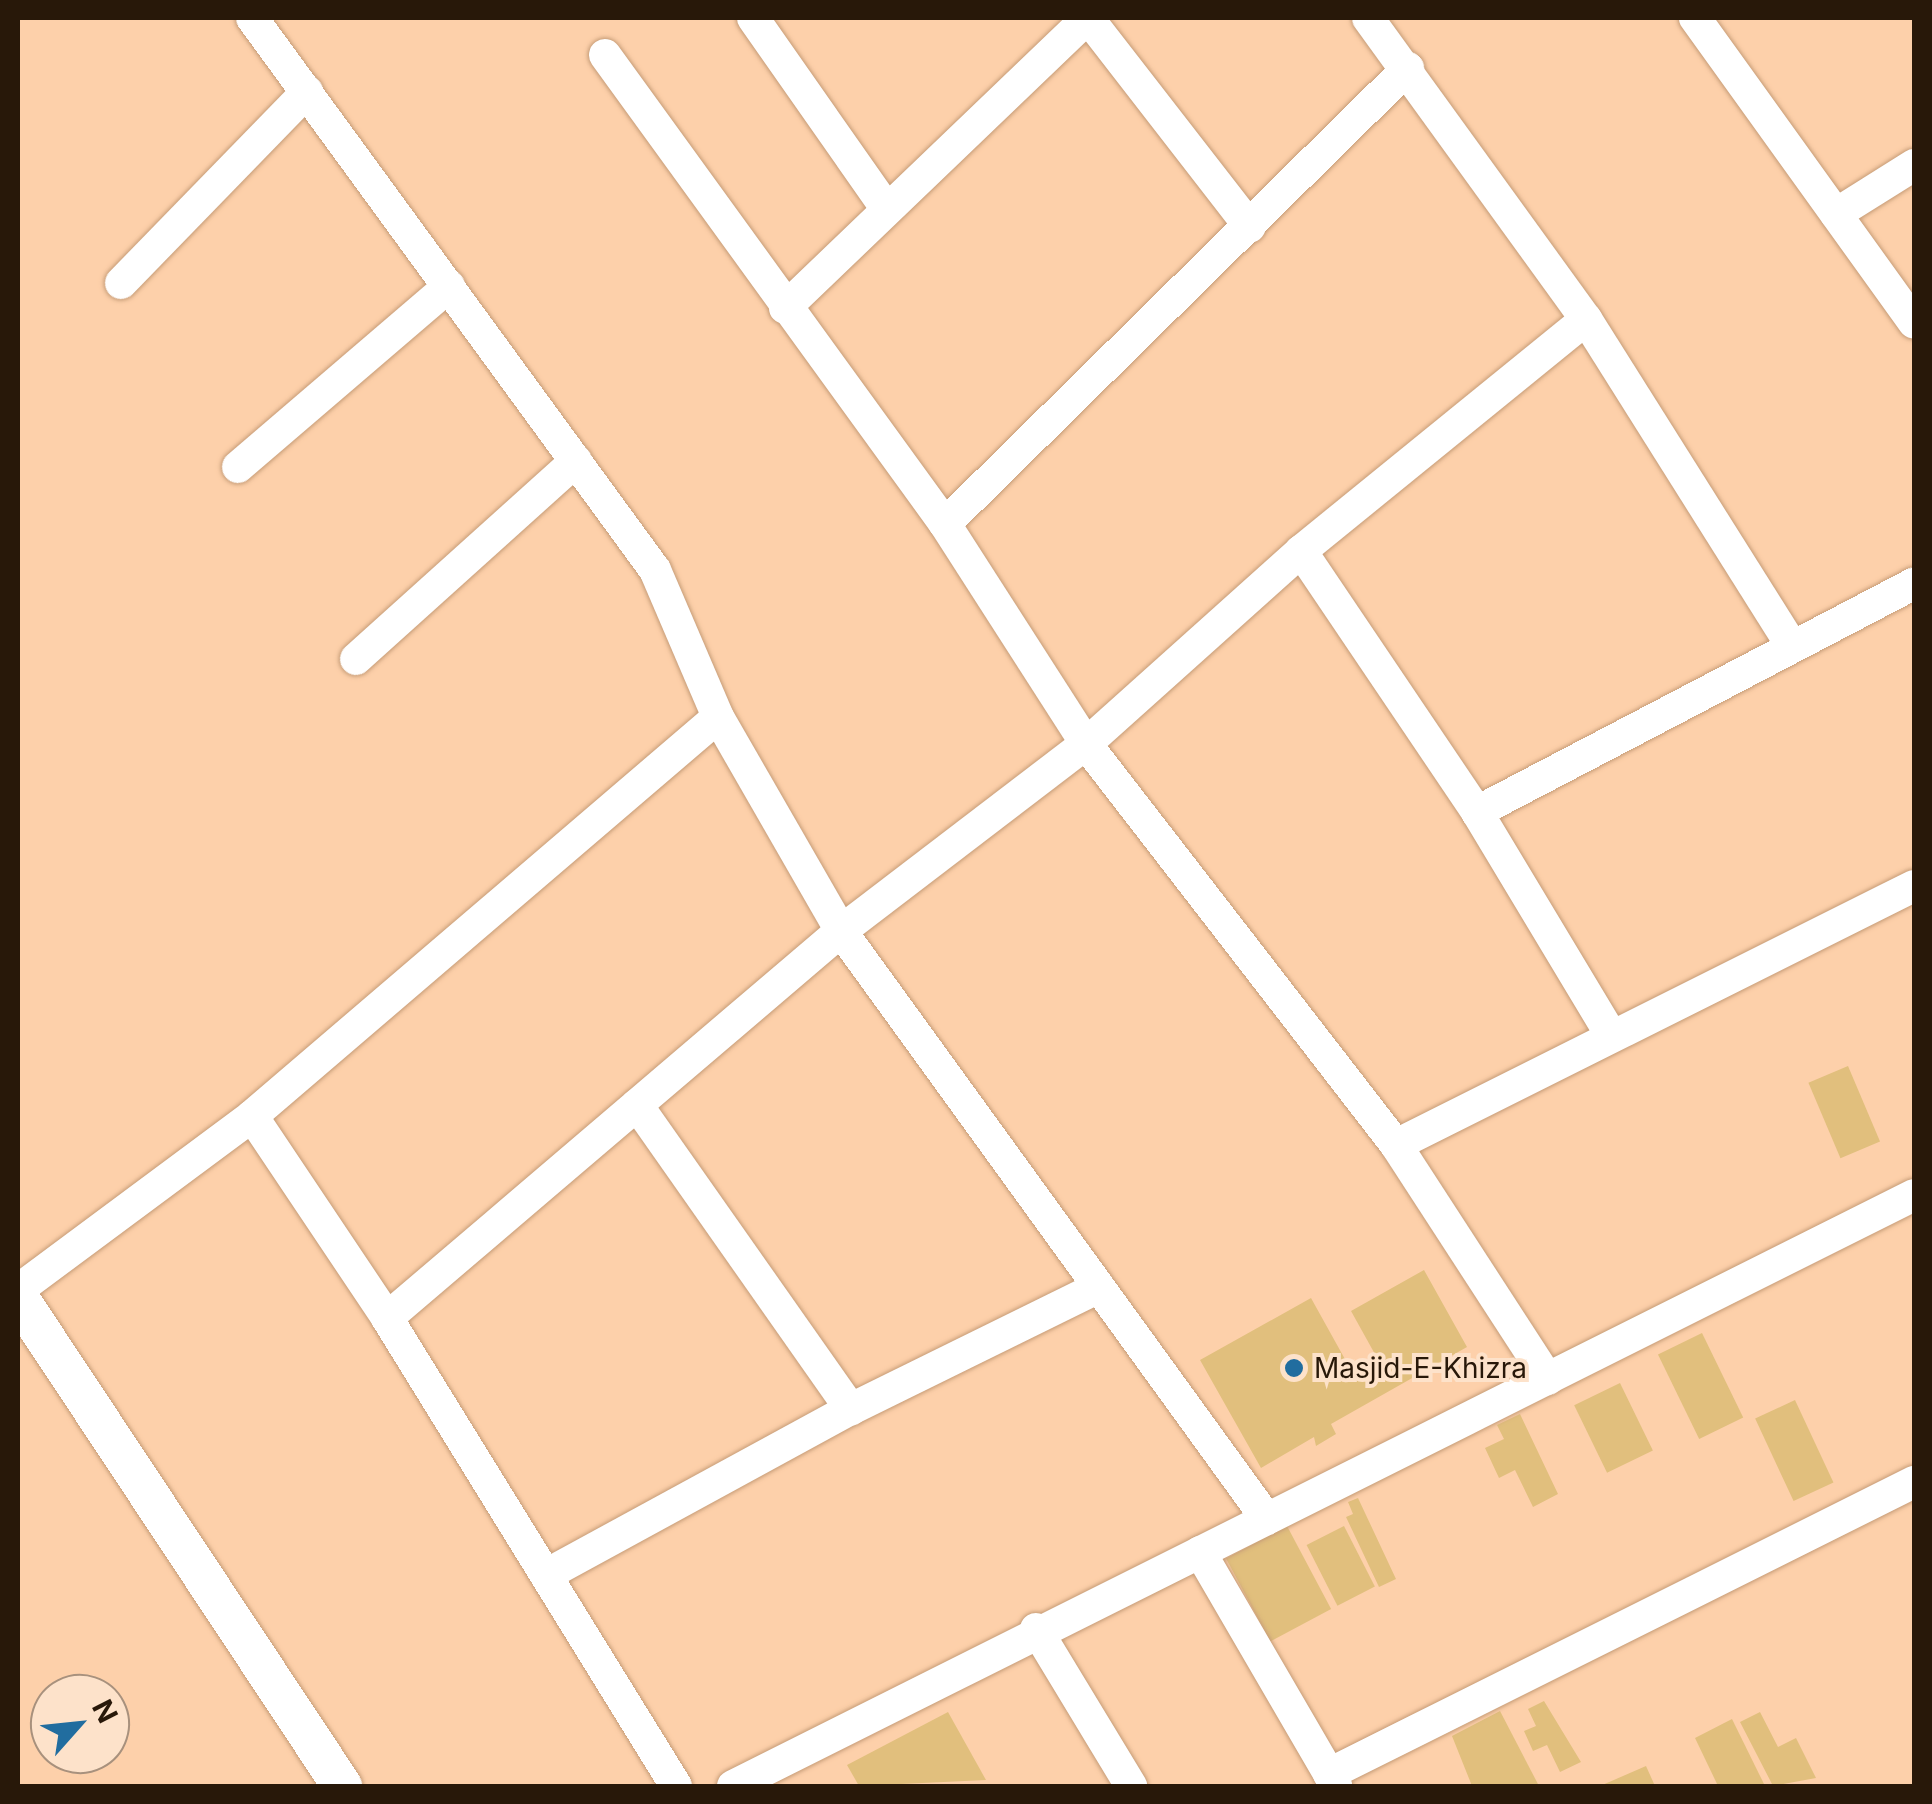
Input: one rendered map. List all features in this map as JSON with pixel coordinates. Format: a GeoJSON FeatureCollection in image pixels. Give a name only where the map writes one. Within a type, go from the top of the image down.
{"type":"FeatureCollection","features":[{"type":"Feature","properties":{"kind":"street"},"geometry":{"type":"LineString","coordinates":[[252,18],[655,570],[718,717],[841,931],[1267,1518]]}},
{"type":"Feature","properties":{"kind":"street"},"geometry":{"type":"LineString","coordinates":[[753,18],[886,208]]}},
{"type":"Feature","properties":{"kind":"street"},"geometry":{"type":"LineString","coordinates":[[786,308],[1088,18],[1250,226]]}},
{"type":"Feature","properties":{"kind":"street"},"geometry":{"type":"LineString","coordinates":[[1368,18],[1408,68],[1586,319],[1790,643]]}},
{"type":"Feature","properties":{"kind":"street"},"geometry":{"type":"LineString","coordinates":[[1695,18],[1914,323]]}},
{"type":"Feature","properties":{"kind":"street"},"geometry":{"type":"LineString","coordinates":[[605,56],[945,524],[1086,744],[1396,1146],[1548,1379]]}},
{"type":"Feature","properties":{"kind":"street"},"geometry":{"type":"LineString","coordinates":[[945,524],[1408,68]]}},
{"type":"Feature","properties":{"kind":"street"},"geometry":{"type":"LineString","coordinates":[[121,284],[307,92]]}},
{"type":"Feature","properties":{"kind":"street"},"geometry":{"type":"LineString","coordinates":[[1836,214],[1914,164]]}},
{"type":"Feature","properties":{"kind":"street"},"geometry":{"type":"LineString","coordinates":[[238,466],[448,286]]}},
{"type":"Feature","properties":{"kind":"street"},"geometry":{"type":"LineString","coordinates":[[387,1318],[841,931],[1086,744],[1301,551],[1586,319]]}},
{"type":"Feature","properties":{"kind":"street"},"geometry":{"type":"LineString","coordinates":[[356,660],[576,462]]}},
{"type":"Feature","properties":{"kind":"street"},"geometry":{"type":"LineString","coordinates":[[1301,551],[1477,812],[1609,1032]]}},
{"type":"Feature","properties":{"kind":"street"},"geometry":{"type":"LineString","coordinates":[[1477,812],[1790,643],[1914,584]]}},
{"type":"Feature","properties":{"kind":"street"},"geometry":{"type":"LineString","coordinates":[[342,1786],[18,1294],[252,1116],[718,717]]}},
{"type":"Feature","properties":{"kind":"street"},"geometry":{"type":"LineString","coordinates":[[1396,1146],[1609,1032],[1914,886]]}},
{"type":"Feature","properties":{"kind":"street"},"geometry":{"type":"LineString","coordinates":[[637,1105],[851,1408]]}},
{"type":"Feature","properties":{"kind":"street"},"geometry":{"type":"LineString","coordinates":[[252,1116],[387,1318],[676,1786]]}},
{"type":"Feature","properties":{"kind":"street"},"geometry":{"type":"LineString","coordinates":[[733,1786],[1036,1629],[1200,1552],[1914,1195]]}},
{"type":"Feature","properties":{"kind":"street"},"geometry":{"type":"LineString","coordinates":[[546,1575],[851,1408],[1100,1287]]}},
{"type":"Feature","properties":{"kind":"street"},"geometry":{"type":"LineString","coordinates":[[1200,1552],[1333,1780],[1914,1482]]}},
{"type":"Feature","properties":{"kind":"street"},"geometry":{"type":"LineString","coordinates":[[1036,1629],[1131,1786]]}},
{"type":"Feature","properties":{"kind":"building"},"geometry":{"type":"Polygon","coordinates":[[[1848,1066],[1880,1141],[1840,1158],[1808,1083],[1848,1066]]]}},
{"type":"Feature","properties":{"kind":"building"},"geometry":{"type":"Polygon","coordinates":[[[1424,1270],[1467,1347],[1331,1424],[1336,1434],[1316,1446],[1314,1437],[1261,1468],[1200,1360],[1311,1298],[1351,1370],[1376,1356],[1351,1311],[1424,1270]]]}},
{"type":"Feature","properties":{"kind":"building"},"geometry":{"type":"Polygon","coordinates":[[[1702,1333],[1743,1417],[1699,1439],[1658,1354],[1702,1333]]]}},
{"type":"Feature","properties":{"kind":"building"},"geometry":{"type":"Polygon","coordinates":[[[1620,1383],[1653,1450],[1607,1473],[1574,1405],[1620,1383]]]}},
{"type":"Feature","properties":{"kind":"building"},"geometry":{"type":"Polygon","coordinates":[[[1795,1400],[1833,1482],[1794,1501],[1755,1419],[1795,1400]]]}},
{"type":"Feature","properties":{"kind":"building"},"geometry":{"type":"Polygon","coordinates":[[[1520,1414],[1558,1494],[1533,1507],[1515,1470],[1499,1478],[1485,1448],[1504,1439],[1497,1425],[1520,1414]]]}},
{"type":"Feature","properties":{"kind":"building"},"geometry":{"type":"Polygon","coordinates":[[[1358,1498],[1396,1579],[1379,1587],[1346,1517],[1353,1514],[1348,1502],[1358,1498]]]}},
{"type":"Feature","properties":{"kind":"building"},"geometry":{"type":"Polygon","coordinates":[[[1287,1526],[1331,1609],[1270,1641],[1226,1558],[1287,1526]]]}},
{"type":"Feature","properties":{"kind":"building"},"geometry":{"type":"Polygon","coordinates":[[[1344,1526],[1375,1587],[1337,1606],[1307,1545],[1344,1526]]]}},
{"type":"Feature","properties":{"kind":"building"},"geometry":{"type":"Polygon","coordinates":[[[1544,1701],[1581,1762],[1560,1772],[1547,1745],[1533,1751],[1524,1731],[1536,1726],[1528,1709],[1544,1701]]]}},
{"type":"Feature","properties":{"kind":"building"},"geometry":{"type":"Polygon","coordinates":[[[1500,1711],[1539,1786],[1472,1786],[1452,1736],[1500,1711]]]}},
{"type":"Feature","properties":{"kind":"building"},"geometry":{"type":"Polygon","coordinates":[[[948,1712],[986,1780],[859,1786],[847,1765],[948,1712]]]}},
{"type":"Feature","properties":{"kind":"building"},"geometry":{"type":"Polygon","coordinates":[[[1760,1712],[1778,1747],[1796,1738],[1816,1778],[1773,1786],[1740,1722],[1760,1712]]]}},
{"type":"Feature","properties":{"kind":"building"},"geometry":{"type":"Polygon","coordinates":[[[1732,1719],[1765,1786],[1718,1786],[1695,1738],[1732,1719]]]}},
{"type":"Feature","properties":{"kind":"building"},"geometry":{"type":"Polygon","coordinates":[[[1646,1766],[1655,1786],[1600,1786],[1646,1766]]]}},
{"type":"Feature","properties":{"kind":"place","name":"Masjid-E-Khizra"},"geometry":{"type":"Point","coordinates":[1294,1368]}}]}
